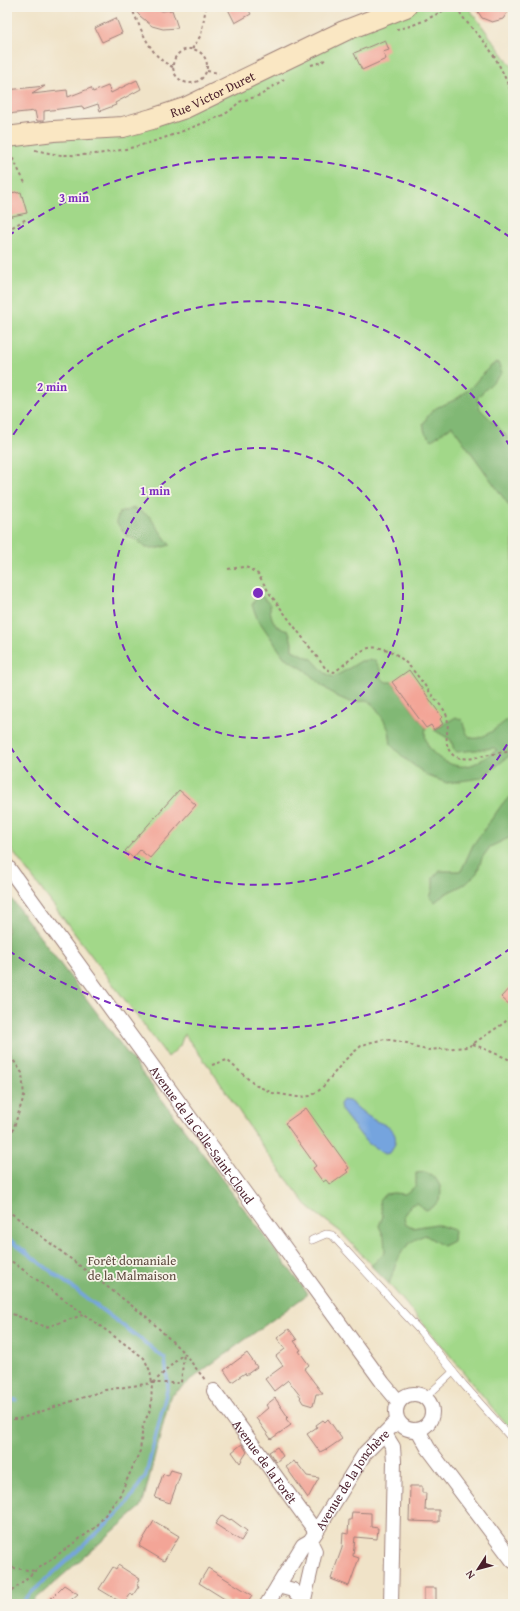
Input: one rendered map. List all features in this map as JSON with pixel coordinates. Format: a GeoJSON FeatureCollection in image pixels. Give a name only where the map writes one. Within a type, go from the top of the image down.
{"type":"FeatureCollection","features":[{"type":"Feature","properties":{"kind":"street","name":"Rue Victor Duret"},"geometry":{"type":"LineString","coordinates":[[8,145],[53,131],[122,127],[185,108],[344,31],[406,7]]}},
{"type":"Feature","properties":{"kind":"street","name":"Avenue de la Celle-Saint-Cloud"},"geometry":{"type":"LineString","coordinates":[[7,866],[383,1383],[398,1401]]}},
{"type":"Feature","properties":{"kind":"street","name":"Avenue de la Forêt"},"geometry":{"type":"LineString","coordinates":[[214,1391],[313,1537]]}},
{"type":"Feature","properties":{"kind":"street"},"geometry":{"type":"LineString","coordinates":[[411,1393],[426,1397],[432,1412],[430,1420],[426,1426],[418,1430],[410,1430],[403,1427],[395,1414],[398,1401],[411,1393]]}},
{"type":"Feature","properties":{"kind":"street","name":"Avenue de la Jonchère"},"geometry":{"type":"LineString","coordinates":[[267,1604],[303,1545],[313,1537],[365,1453],[398,1421]]}},
{"type":"Feature","properties":{"kind":"street"},"geometry":{"type":"LineString","coordinates":[[418,1430],[428,1448],[513,1561]]}},
{"type":"Feature","properties":{"kind":"street"},"geometry":{"type":"LineString","coordinates":[[385,1434],[393,1447],[394,1461],[391,1604]]}},
{"type":"Feature","properties":{"kind":"street"},"geometry":{"type":"LineString","coordinates":[[303,1602],[315,1551],[313,1537]]}},
{"type":"Feature","properties":{"kind":"street"},"geometry":{"type":"LineString","coordinates":[[278,1586],[293,1590],[303,1602]]}},
{"type":"Feature","properties":{"kind":"lane"},"geometry":{"type":"LineString","coordinates":[[312,1240],[326,1234],[332,1235],[421,1332],[453,1372],[513,1440]]}},
{"type":"Feature","properties":{"kind":"lane"},"geometry":{"type":"LineString","coordinates":[[426,1397],[453,1372]]}},
{"type":"Feature","properties":{"kind":"path"},"geometry":{"type":"LineString","coordinates":[[131,7],[149,44],[162,61],[173,67]]}},
{"type":"Feature","properties":{"kind":"path"},"geometry":{"type":"LineString","coordinates":[[192,49],[201,35],[206,7]]}},
{"type":"Feature","properties":{"kind":"path"},"geometry":{"type":"LineString","coordinates":[[457,7],[465,20],[486,44],[498,63],[513,97]]}},
{"type":"Feature","properties":{"kind":"path"},"geometry":{"type":"LineString","coordinates":[[192,49],[199,51],[206,60],[207,71],[200,80],[190,83],[180,80],[174,72],[173,67],[175,57],[183,51],[192,49]]}},
{"type":"Feature","properties":{"kind":"path"},"geometry":{"type":"LineString","coordinates":[[8,145],[25,183]]}},
{"type":"Feature","properties":{"kind":"path"},"geometry":{"type":"LineString","coordinates":[[7,230],[28,218]]}},
{"type":"Feature","properties":{"kind":"path"},"geometry":{"type":"LineString","coordinates":[[228,569],[243,567],[248,568],[258,574],[288,619],[326,669],[334,672],[368,648],[381,648],[391,652],[405,661],[446,714],[448,726],[446,737],[447,746],[454,755],[470,758],[513,752]]}},
{"type":"Feature","properties":{"kind":"path"},"geometry":{"type":"LineString","coordinates":[[212,1065],[228,1060],[255,1085],[273,1093],[296,1097],[311,1096],[321,1089],[345,1060],[361,1046],[368,1043],[385,1039],[407,1043],[417,1048],[428,1050],[468,1047],[504,1023],[513,1013]]}},
{"type":"Feature","properties":{"kind":"path"},"geometry":{"type":"LineString","coordinates":[[473,1044],[513,1061]]}},
{"type":"Feature","properties":{"kind":"path"},"geometry":{"type":"LineString","coordinates":[[7,1051],[22,1073],[24,1096],[13,1130],[7,1126]]}},
{"type":"Feature","properties":{"kind":"path"},"geometry":{"type":"LineString","coordinates":[[7,1210],[148,1318],[184,1353],[214,1391]]}},
{"type":"Feature","properties":{"kind":"path"},"geometry":{"type":"LineString","coordinates":[[7,1258],[144,1358],[150,1371],[152,1383],[151,1408],[142,1425],[140,1451],[120,1495],[96,1527],[35,1571],[7,1595]]}},
{"type":"Feature","properties":{"kind":"path"},"geometry":{"type":"LineString","coordinates":[[7,1312],[46,1327],[83,1314]]}},
{"type":"Feature","properties":{"kind":"path"},"geometry":{"type":"LineString","coordinates":[[7,1419],[19,1418],[105,1390],[152,1383],[181,1383],[184,1353]]}},
{"type":"Feature","properties":{"kind":"path"},"geometry":{"type":"LineString","coordinates":[[152,1383],[184,1353]]}},
{"type":"Feature","properties":{"kind":"path"},"geometry":{"type":"LineString","coordinates":[[7,1567],[35,1571]]}},
{"type":"Feature","properties":{"kind":"green space"},"geometry":{"type":"Polygon","coordinates":[[[418,7],[468,7],[513,68],[513,1433],[443,1347],[389,1284],[341,1232],[309,1208],[267,1153],[210,1068],[184,1034],[180,1046],[168,1057],[7,844],[7,142],[107,135],[364,25],[418,7]]]}},
{"type":"Feature","properties":{"kind":"green space"},"geometry":{"type":"Polygon","coordinates":[[[498,362],[502,373],[477,398],[480,409],[506,435],[513,451],[513,511],[452,426],[432,440],[425,433],[423,424],[434,409],[460,397],[490,367],[498,362]]]}},
{"type":"Feature","properties":{"kind":"green space"},"geometry":{"type":"Polygon","coordinates":[[[134,508],[149,516],[170,545],[159,548],[146,548],[137,540],[127,536],[116,522],[119,513],[134,508]]]}},
{"type":"Feature","properties":{"kind":"green space"},"geometry":{"type":"Polygon","coordinates":[[[262,596],[270,605],[272,619],[277,626],[289,631],[292,650],[312,659],[325,673],[333,677],[361,661],[375,660],[381,671],[380,677],[386,682],[392,682],[426,728],[425,736],[427,744],[437,756],[444,761],[460,766],[467,766],[479,762],[497,750],[494,748],[457,752],[454,750],[451,740],[434,730],[456,717],[462,720],[470,737],[480,738],[498,727],[513,715],[513,753],[481,778],[447,783],[428,776],[404,758],[391,745],[389,730],[376,708],[368,701],[350,702],[336,696],[305,670],[284,657],[257,618],[252,605],[256,598],[262,596]]]}},
{"type":"Feature","properties":{"kind":"green space"},"geometry":{"type":"Polygon","coordinates":[[[513,795],[513,836],[490,847],[482,858],[477,873],[467,883],[445,894],[435,902],[430,898],[433,888],[433,878],[439,871],[461,871],[473,845],[503,803],[513,795]]]}},
{"type":"Feature","properties":{"kind":"green space","name":"Forêt domaniale de la Malmaison"},"geometry":{"type":"Polygon","coordinates":[[[7,893],[308,1294],[206,1368],[170,1397],[142,1506],[30,1604],[7,1604],[7,893]]]}},
{"type":"Feature","properties":{"kind":"green space"},"geometry":{"type":"Polygon","coordinates":[[[425,1172],[432,1175],[440,1185],[440,1197],[438,1202],[433,1207],[426,1210],[416,1203],[411,1205],[404,1215],[405,1224],[412,1228],[436,1224],[454,1230],[453,1241],[443,1246],[425,1235],[416,1239],[401,1254],[389,1284],[371,1266],[385,1252],[384,1237],[379,1226],[383,1216],[379,1201],[385,1194],[405,1194],[416,1186],[416,1173],[425,1172]]]}},
{"type":"Feature","properties":{"kind":"water"},"geometry":{"type":"Polygon","coordinates":[[[343,1100],[349,1101],[367,1116],[385,1125],[392,1131],[395,1141],[393,1149],[390,1153],[385,1154],[366,1142],[341,1110],[340,1104],[343,1100]]]}},
{"type":"Feature","properties":{"kind":"building"},"geometry":{"type":"Polygon","coordinates":[[[132,7],[154,7],[162,11],[172,10],[178,28],[163,29],[152,26],[132,7]]]}},
{"type":"Feature","properties":{"kind":"building"},"geometry":{"type":"Polygon","coordinates":[[[227,7],[247,7],[251,14],[235,23],[227,7]]]}},
{"type":"Feature","properties":{"kind":"building"},"geometry":{"type":"Polygon","coordinates":[[[475,7],[511,7],[503,19],[492,22],[482,18],[475,7]]]}},
{"type":"Feature","properties":{"kind":"building"},"geometry":{"type":"Polygon","coordinates":[[[116,18],[122,33],[102,42],[95,28],[116,18]]]}},
{"type":"Feature","properties":{"kind":"building"},"geometry":{"type":"Polygon","coordinates":[[[385,40],[389,50],[383,52],[386,59],[362,70],[354,53],[385,40]]]}},
{"type":"Feature","properties":{"kind":"building"},"geometry":{"type":"Polygon","coordinates":[[[137,80],[141,89],[115,103],[116,105],[100,111],[98,104],[83,109],[82,106],[44,111],[44,121],[37,121],[35,111],[7,114],[7,90],[45,86],[32,94],[67,90],[68,97],[91,88],[93,92],[108,86],[111,93],[137,80]]]}},
{"type":"Feature","properties":{"kind":"building"},"geometry":{"type":"Polygon","coordinates":[[[21,192],[27,213],[7,217],[7,194],[21,192]]]}},
{"type":"Feature","properties":{"kind":"building"},"geometry":{"type":"Polygon","coordinates":[[[409,670],[442,717],[440,719],[443,724],[434,730],[431,725],[426,728],[392,682],[409,670]]]}},
{"type":"Feature","properties":{"kind":"building"},"geometry":{"type":"Polygon","coordinates":[[[179,790],[196,805],[150,858],[140,850],[133,858],[125,851],[179,790]]]}},
{"type":"Feature","properties":{"kind":"building"},"geometry":{"type":"Polygon","coordinates":[[[513,984],[513,1008],[501,997],[513,984]]]}},
{"type":"Feature","properties":{"kind":"building"},"geometry":{"type":"Polygon","coordinates":[[[306,1108],[349,1168],[346,1170],[348,1172],[330,1185],[326,1180],[323,1182],[313,1168],[316,1166],[285,1123],[306,1108]]]}},
{"type":"Feature","properties":{"kind":"building"},"geometry":{"type":"Polygon","coordinates":[[[289,1329],[297,1340],[294,1341],[301,1350],[299,1351],[309,1365],[304,1369],[323,1394],[316,1394],[313,1406],[303,1403],[300,1398],[301,1397],[288,1380],[274,1391],[265,1379],[283,1366],[276,1356],[285,1349],[277,1338],[289,1329]]]}},
{"type":"Feature","properties":{"kind":"building"},"geometry":{"type":"Polygon","coordinates":[[[247,1353],[257,1367],[246,1375],[245,1373],[232,1382],[224,1370],[247,1353]]]}},
{"type":"Feature","properties":{"kind":"building"},"geometry":{"type":"Polygon","coordinates":[[[275,1398],[288,1417],[286,1419],[291,1425],[271,1439],[256,1418],[268,1408],[266,1405],[275,1398]]]}},
{"type":"Feature","properties":{"kind":"building"},"geometry":{"type":"Polygon","coordinates":[[[328,1419],[342,1439],[326,1450],[320,1452],[307,1434],[317,1427],[316,1425],[323,1420],[325,1422],[328,1419]]]}},
{"type":"Feature","properties":{"kind":"building"},"geometry":{"type":"Polygon","coordinates":[[[242,1444],[247,1452],[240,1463],[232,1452],[242,1444]]]}},
{"type":"Feature","properties":{"kind":"building"},"geometry":{"type":"Polygon","coordinates":[[[277,1447],[283,1456],[276,1462],[269,1452],[277,1447]]]}},
{"type":"Feature","properties":{"kind":"building"},"geometry":{"type":"Polygon","coordinates":[[[294,1461],[307,1476],[319,1478],[308,1498],[286,1467],[294,1461]]]}},
{"type":"Feature","properties":{"kind":"building"},"geometry":{"type":"Polygon","coordinates":[[[171,1470],[181,1473],[170,1503],[155,1498],[163,1474],[168,1476],[171,1470]]]}},
{"type":"Feature","properties":{"kind":"building"},"geometry":{"type":"Polygon","coordinates":[[[410,1486],[422,1486],[422,1493],[426,1493],[425,1510],[439,1510],[439,1522],[409,1521],[410,1486]]]}},
{"type":"Feature","properties":{"kind":"building"},"geometry":{"type":"Polygon","coordinates":[[[352,1512],[371,1513],[371,1527],[378,1528],[377,1539],[355,1537],[353,1556],[359,1558],[349,1586],[331,1579],[342,1548],[343,1533],[348,1534],[349,1520],[351,1520],[352,1512]]]}},
{"type":"Feature","properties":{"kind":"building"},"geometry":{"type":"Polygon","coordinates":[[[222,1515],[230,1520],[231,1519],[247,1531],[241,1541],[215,1524],[222,1515]]]}},
{"type":"Feature","properties":{"kind":"building"},"geometry":{"type":"Polygon","coordinates":[[[154,1521],[179,1536],[164,1561],[139,1546],[154,1521]]]}},
{"type":"Feature","properties":{"kind":"building"},"geometry":{"type":"Polygon","coordinates":[[[118,1565],[140,1579],[137,1585],[139,1586],[133,1595],[131,1593],[124,1604],[99,1589],[113,1567],[116,1569],[118,1565]]]}},
{"type":"Feature","properties":{"kind":"building"},"geometry":{"type":"Polygon","coordinates":[[[208,1568],[252,1595],[246,1604],[240,1604],[233,1600],[231,1603],[199,1583],[208,1568]]]}},
{"type":"Feature","properties":{"kind":"building"},"geometry":{"type":"Polygon","coordinates":[[[64,1585],[78,1594],[66,1604],[45,1604],[64,1585]]]}},
{"type":"Feature","properties":{"kind":"building"},"geometry":{"type":"Polygon","coordinates":[[[424,1588],[436,1588],[436,1604],[424,1604],[424,1588]]]}},
{"type":"Feature","properties":{"kind":"waterway"},"geometry":{"type":"LineString","coordinates":[[7,1238],[165,1359],[168,1386],[146,1475],[123,1509],[21,1604]]}},
{"type":"Feature","properties":{"kind":"waterway"},"geometry":{"type":"LineString","coordinates":[[7,1400],[16,1400]]}}]}
